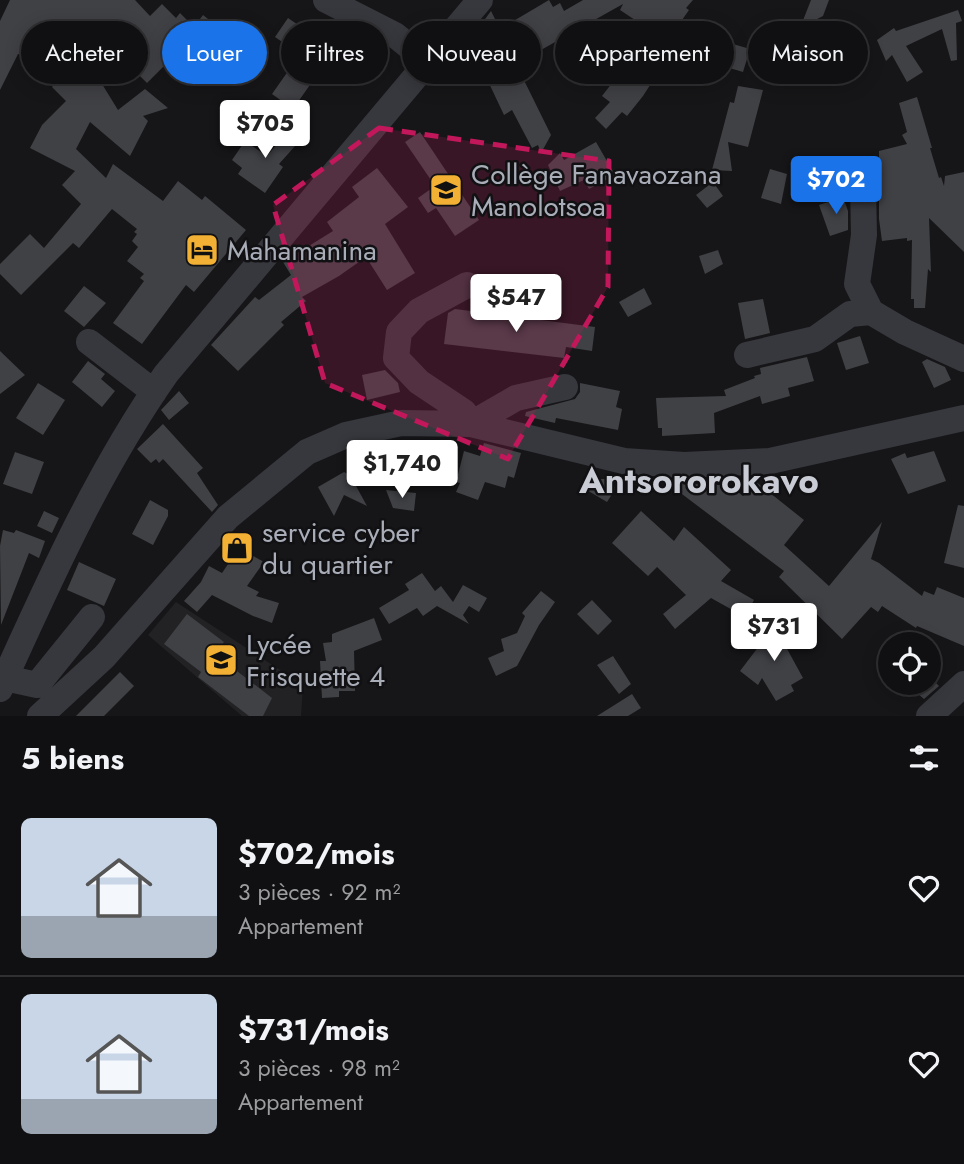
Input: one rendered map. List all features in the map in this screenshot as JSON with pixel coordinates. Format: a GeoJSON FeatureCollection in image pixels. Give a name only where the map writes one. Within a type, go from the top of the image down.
{"type":"FeatureCollection","features":[{"type":"Feature","properties":{"kind":"street"},"geometry":{"type":"LineString","coordinates":[[326,0],[402,41]]}},
{"type":"Feature","properties":{"kind":"street"},"geometry":{"type":"LineString","coordinates":[[462,21],[480,0]]}},
{"type":"Feature","properties":{"kind":"street"},"geometry":{"type":"LineString","coordinates":[[92,617],[37,685],[2,683],[50,578],[135,418],[166,374],[408,84]]}},
{"type":"Feature","properties":{"kind":"street"},"geometry":{"type":"LineString","coordinates":[[863,186],[864,235],[857,284],[871,312],[905,332],[964,359]]}},
{"type":"Feature","properties":{"kind":"street"},"geometry":{"type":"LineString","coordinates":[[467,285],[419,312],[399,332],[396,358],[419,382],[464,412],[471,424]]}},
{"type":"Feature","properties":{"kind":"street"},"geometry":{"type":"LineString","coordinates":[[747,355],[814,339],[850,314],[871,312]]}},
{"type":"Feature","properties":{"kind":"street"},"geometry":{"type":"LineString","coordinates":[[89,342],[153,392]]}},
{"type":"Feature","properties":{"kind":"street"},"geometry":{"type":"LineString","coordinates":[[471,424],[516,398],[565,387]]}},
{"type":"Feature","properties":{"kind":"street"},"geometry":{"type":"LineString","coordinates":[[40,716],[104,657],[228,517],[307,452],[346,435],[401,423],[471,424],[624,461],[684,466],[770,461],[964,418]]}},
{"type":"Feature","properties":{"kind":"street"},"geometry":{"type":"LineString","coordinates":[[929,716],[964,684]]}},
{"type":"Feature","properties":{"kind":"highlighted area"},"geometry":{"type":"Polygon","coordinates":[[[379,128],[609,161],[608,287],[508,459],[325,383],[273,205],[379,128]]]}},
{"type":"Feature","properties":{"kind":"shaded area","name":"Lycée Frisquette 4"},"geometry":{"type":"Polygon","coordinates":[[[176,602],[303,685],[301,716],[242,716],[148,635],[176,602]]]}},
{"type":"Feature","properties":{"kind":"building"},"geometry":{"type":"Polygon","coordinates":[[[10,0],[135,0],[150,16],[162,4],[176,18],[180,13],[188,21],[162,21],[162,68],[148,82],[148,21],[21,21],[21,54],[18,54],[0,90],[0,21],[10,0]]]}},
{"type":"Feature","properties":{"kind":"building"},"geometry":{"type":"Polygon","coordinates":[[[549,0],[553,7],[560,3],[564,11],[583,0],[693,0],[686,8],[689,10],[681,21],[636,21],[620,10],[623,4],[593,21],[555,21],[555,42],[541,50],[541,21],[514,21],[549,0]]]}},
{"type":"Feature","properties":{"kind":"building"},"geometry":{"type":"Polygon","coordinates":[[[811,0],[829,0],[823,16],[813,21],[803,21],[811,0]]]}},
{"type":"Feature","properties":{"kind":"building"},"geometry":{"type":"Polygon","coordinates":[[[958,10],[962,21],[956,23],[957,60],[951,61],[942,29],[906,46],[923,72],[907,82],[892,55],[886,61],[877,40],[894,28],[896,31],[958,10]]]}},
{"type":"Feature","properties":{"kind":"building"},"geometry":{"type":"Polygon","coordinates":[[[491,11],[496,21],[484,21],[491,11]]]}},
{"type":"Feature","properties":{"kind":"building"},"geometry":{"type":"Polygon","coordinates":[[[203,15],[211,21],[198,21],[203,15]]]}},
{"type":"Feature","properties":{"kind":"building"},"geometry":{"type":"Polygon","coordinates":[[[281,28],[281,41],[275,37],[281,28]]]}},
{"type":"Feature","properties":{"kind":"building"},"geometry":{"type":"Polygon","coordinates":[[[734,44],[748,48],[743,72],[734,69],[734,44]]]}},
{"type":"Feature","properties":{"kind":"building"},"geometry":{"type":"Polygon","coordinates":[[[281,81],[281,84],[311,84],[293,109],[272,94],[281,81]]]}},
{"type":"Feature","properties":{"kind":"building"},"geometry":{"type":"Polygon","coordinates":[[[55,84],[102,84],[118,110],[145,89],[168,108],[143,116],[148,121],[130,156],[90,122],[76,149],[106,178],[113,164],[163,201],[178,181],[202,200],[205,196],[246,230],[194,292],[186,285],[142,344],[113,323],[144,281],[140,278],[144,274],[127,261],[138,247],[132,241],[137,229],[112,209],[79,248],[73,243],[21,295],[0,274],[0,264],[30,234],[44,248],[81,204],[62,185],[75,171],[30,148],[42,125],[66,101],[52,87],[55,84]]]}},
{"type":"Feature","properties":{"kind":"building"},"geometry":{"type":"Polygon","coordinates":[[[489,84],[526,84],[551,135],[541,153],[538,145],[532,148],[512,110],[504,115],[489,84]]]}},
{"type":"Feature","properties":{"kind":"building"},"geometry":{"type":"Polygon","coordinates":[[[611,84],[651,84],[627,116],[622,112],[606,129],[595,118],[610,102],[602,96],[611,84]]]}},
{"type":"Feature","properties":{"kind":"building"},"geometry":{"type":"Polygon","coordinates":[[[738,86],[763,90],[748,147],[728,142],[732,171],[712,170],[730,102],[734,103],[738,86]]]}},
{"type":"Feature","properties":{"kind":"building"},"geometry":{"type":"Polygon","coordinates":[[[917,97],[939,178],[941,177],[944,186],[945,176],[964,172],[964,252],[929,218],[931,272],[928,269],[925,308],[914,308],[914,299],[911,299],[912,240],[907,241],[907,238],[882,241],[879,219],[879,151],[907,144],[902,135],[907,132],[899,103],[917,97]]]}},
{"type":"Feature","properties":{"kind":"building"},"geometry":{"type":"Polygon","coordinates":[[[292,126],[304,136],[279,164],[283,167],[265,193],[238,174],[242,168],[232,160],[245,141],[267,156],[292,126]]]}},
{"type":"Feature","properties":{"kind":"building"},"geometry":{"type":"Polygon","coordinates":[[[420,132],[479,220],[455,236],[436,208],[428,213],[418,198],[435,186],[405,142],[420,132]]]}},
{"type":"Feature","properties":{"kind":"building"},"geometry":{"type":"Polygon","coordinates":[[[596,142],[615,175],[589,189],[584,180],[560,191],[548,165],[560,153],[564,160],[596,142]]]}},
{"type":"Feature","properties":{"kind":"building"},"geometry":{"type":"Polygon","coordinates":[[[377,168],[408,207],[385,224],[415,273],[387,290],[366,257],[302,297],[306,301],[281,322],[284,325],[238,371],[211,345],[255,297],[259,300],[291,275],[283,262],[333,231],[327,222],[359,197],[352,187],[377,168]]]}},
{"type":"Feature","properties":{"kind":"building"},"geometry":{"type":"Polygon","coordinates":[[[770,169],[787,174],[781,204],[761,198],[770,169]]]}},
{"type":"Feature","properties":{"kind":"building"},"geometry":{"type":"Polygon","coordinates":[[[713,182],[723,196],[707,208],[696,195],[713,182]]]}},
{"type":"Feature","properties":{"kind":"building"},"geometry":{"type":"Polygon","coordinates":[[[843,197],[848,211],[848,230],[830,236],[819,205],[843,197]]]}},
{"type":"Feature","properties":{"kind":"building"},"geometry":{"type":"Polygon","coordinates":[[[718,250],[723,264],[705,274],[699,256],[718,250]]]}},
{"type":"Feature","properties":{"kind":"building"},"geometry":{"type":"Polygon","coordinates":[[[84,286],[106,303],[84,327],[64,311],[84,286]]]}},
{"type":"Feature","properties":{"kind":"building"},"geometry":{"type":"Polygon","coordinates":[[[644,288],[652,304],[628,317],[619,302],[644,288]]]}},
{"type":"Feature","properties":{"kind":"building"},"geometry":{"type":"Polygon","coordinates":[[[763,299],[770,333],[745,339],[738,303],[763,299]]]}},
{"type":"Feature","properties":{"kind":"building"},"geometry":{"type":"Polygon","coordinates":[[[455,309],[595,327],[592,351],[566,347],[564,358],[444,344],[448,313],[455,309]]]}},
{"type":"Feature","properties":{"kind":"building"},"geometry":{"type":"Polygon","coordinates":[[[860,336],[869,363],[846,370],[837,343],[860,336]]]}},
{"type":"Feature","properties":{"kind":"building"},"geometry":{"type":"Polygon","coordinates":[[[0,351],[25,375],[0,394],[0,351]]]}},
{"type":"Feature","properties":{"kind":"building"},"geometry":{"type":"Polygon","coordinates":[[[807,357],[814,381],[788,388],[790,396],[762,404],[760,396],[714,413],[715,433],[662,436],[662,428],[658,428],[656,398],[726,396],[724,390],[755,378],[754,376],[761,374],[760,368],[807,357]]]}},
{"type":"Feature","properties":{"kind":"building"},"geometry":{"type":"Polygon","coordinates":[[[927,359],[945,367],[951,380],[934,388],[922,362],[927,359]]]}},
{"type":"Feature","properties":{"kind":"building"},"geometry":{"type":"Polygon","coordinates":[[[88,361],[105,374],[101,379],[115,391],[102,407],[72,382],[88,361]]]}},
{"type":"Feature","properties":{"kind":"building"},"geometry":{"type":"Polygon","coordinates":[[[385,370],[398,383],[400,392],[367,400],[362,375],[385,370]]]}},
{"type":"Feature","properties":{"kind":"building"},"geometry":{"type":"Polygon","coordinates":[[[38,383],[65,400],[43,435],[16,418],[38,383]]]}},
{"type":"Feature","properties":{"kind":"building"},"geometry":{"type":"Polygon","coordinates":[[[580,383],[620,391],[616,407],[622,409],[618,430],[556,418],[555,423],[525,416],[526,412],[575,399],[580,392],[580,383]]]}},
{"type":"Feature","properties":{"kind":"building"},"geometry":{"type":"Polygon","coordinates":[[[179,391],[189,403],[169,420],[161,410],[179,391]]]}},
{"type":"Feature","properties":{"kind":"building"},"geometry":{"type":"Polygon","coordinates":[[[163,424],[203,468],[197,473],[218,505],[212,512],[163,459],[159,463],[156,459],[151,463],[137,449],[163,424]]]}},
{"type":"Feature","properties":{"kind":"building"},"geometry":{"type":"Polygon","coordinates":[[[484,443],[521,453],[514,478],[508,476],[505,488],[485,482],[478,500],[456,492],[460,483],[456,482],[464,451],[480,456],[484,443]]]}},
{"type":"Feature","properties":{"kind":"building"},"geometry":{"type":"Polygon","coordinates":[[[934,451],[946,481],[908,494],[891,459],[905,453],[907,458],[934,451]]]}},
{"type":"Feature","properties":{"kind":"building"},"geometry":{"type":"Polygon","coordinates":[[[15,452],[44,462],[32,494],[3,484],[15,452]]]}},
{"type":"Feature","properties":{"kind":"building"},"geometry":{"type":"Polygon","coordinates":[[[344,472],[350,475],[367,506],[344,495],[334,516],[318,487],[344,472]]]}},
{"type":"Feature","properties":{"kind":"building"},"geometry":{"type":"Polygon","coordinates":[[[592,479],[606,479],[616,488],[607,502],[585,489],[592,479]]]}},
{"type":"Feature","properties":{"kind":"building"},"geometry":{"type":"Polygon","coordinates":[[[662,479],[701,485],[721,485],[724,481],[743,496],[755,481],[804,520],[784,545],[829,586],[882,522],[871,559],[922,596],[924,591],[934,595],[937,587],[964,598],[964,646],[941,636],[941,632],[931,632],[917,626],[916,628],[882,606],[878,612],[871,607],[842,639],[779,577],[784,571],[662,479]]]}},
{"type":"Feature","properties":{"kind":"building"},"geometry":{"type":"Polygon","coordinates":[[[386,490],[416,493],[414,511],[393,508],[386,490]]]}},
{"type":"Feature","properties":{"kind":"building"},"geometry":{"type":"Polygon","coordinates":[[[150,500],[168,510],[168,516],[153,545],[132,534],[150,500]]]}},
{"type":"Feature","properties":{"kind":"building"},"geometry":{"type":"Polygon","coordinates":[[[958,505],[964,506],[964,568],[944,563],[958,505]]]}},
{"type":"Feature","properties":{"kind":"building"},"geometry":{"type":"Polygon","coordinates":[[[44,511],[59,518],[52,533],[37,526],[44,511]]]}},
{"type":"Feature","properties":{"kind":"building"},"geometry":{"type":"Polygon","coordinates":[[[641,511],[674,541],[684,527],[731,570],[721,581],[754,600],[745,617],[711,598],[675,629],[663,614],[686,595],[657,567],[648,576],[612,543],[641,511]]]}},
{"type":"Feature","properties":{"kind":"building"},"geometry":{"type":"Polygon","coordinates":[[[3,530],[14,533],[16,530],[45,541],[39,558],[29,553],[1,625],[0,546],[3,530]]]}},
{"type":"Feature","properties":{"kind":"building"},"geometry":{"type":"Polygon","coordinates":[[[239,548],[264,562],[247,586],[259,592],[256,596],[279,603],[272,623],[212,595],[197,612],[184,601],[201,582],[209,566],[222,573],[239,548]]]}},
{"type":"Feature","properties":{"kind":"building"},"geometry":{"type":"Polygon","coordinates":[[[79,562],[116,579],[104,606],[67,590],[79,562]]]}},
{"type":"Feature","properties":{"kind":"building"},"geometry":{"type":"Polygon","coordinates":[[[422,573],[435,591],[441,586],[453,602],[463,585],[487,598],[479,612],[469,606],[463,615],[469,624],[437,606],[423,616],[417,608],[389,624],[379,608],[409,590],[405,584],[422,573]]]}},
{"type":"Feature","properties":{"kind":"building"},"geometry":{"type":"Polygon","coordinates":[[[541,591],[555,602],[517,666],[496,676],[488,658],[504,651],[501,639],[517,633],[525,616],[522,613],[541,591]]]}},
{"type":"Feature","properties":{"kind":"building"},"geometry":{"type":"Polygon","coordinates":[[[592,600],[612,621],[598,635],[577,614],[592,600]]]}},
{"type":"Feature","properties":{"kind":"building"},"geometry":{"type":"Polygon","coordinates":[[[187,614],[224,642],[215,654],[272,698],[263,716],[249,716],[198,677],[201,672],[164,644],[187,614]]]}},
{"type":"Feature","properties":{"kind":"building"},"geometry":{"type":"Polygon","coordinates":[[[374,618],[382,640],[354,651],[355,691],[339,691],[339,697],[322,698],[320,661],[326,661],[323,643],[332,642],[332,634],[374,618]]]}},
{"type":"Feature","properties":{"kind":"building"},"geometry":{"type":"Polygon","coordinates":[[[779,620],[796,633],[786,647],[803,678],[791,685],[794,691],[776,701],[762,678],[758,685],[740,671],[779,620]]]}},
{"type":"Feature","properties":{"kind":"building"},"geometry":{"type":"Polygon","coordinates":[[[613,656],[631,684],[619,694],[597,665],[613,656]]]}},
{"type":"Feature","properties":{"kind":"building"},"geometry":{"type":"Polygon","coordinates":[[[120,672],[134,686],[104,716],[76,716],[120,672]]]}},
{"type":"Feature","properties":{"kind":"building"},"geometry":{"type":"Polygon","coordinates":[[[632,694],[641,708],[628,716],[597,716],[632,694]]]}},
{"type":"Feature","properties":{"kind":"place","name":"Collège Fanavaozana Manolotsoa"},"geometry":{"type":"Point","coordinates":[446,190]}},
{"type":"Feature","properties":{"kind":"place","name":"Mahamanina"},"geometry":{"type":"Point","coordinates":[202,250]}},
{"type":"Feature","properties":{"kind":"place","name":"service cyber du quartier"},"geometry":{"type":"Point","coordinates":[237,548]}},
{"type":"Feature","properties":{"kind":"place","name":"Lycée Frisquette 4"},"geometry":{"type":"Point","coordinates":[221,660]}},
{"type":"Feature","properties":{"kind":"district","name":"Antsororokavo"},"geometry":{"type":"Point","coordinates":[699,481]}}]}
